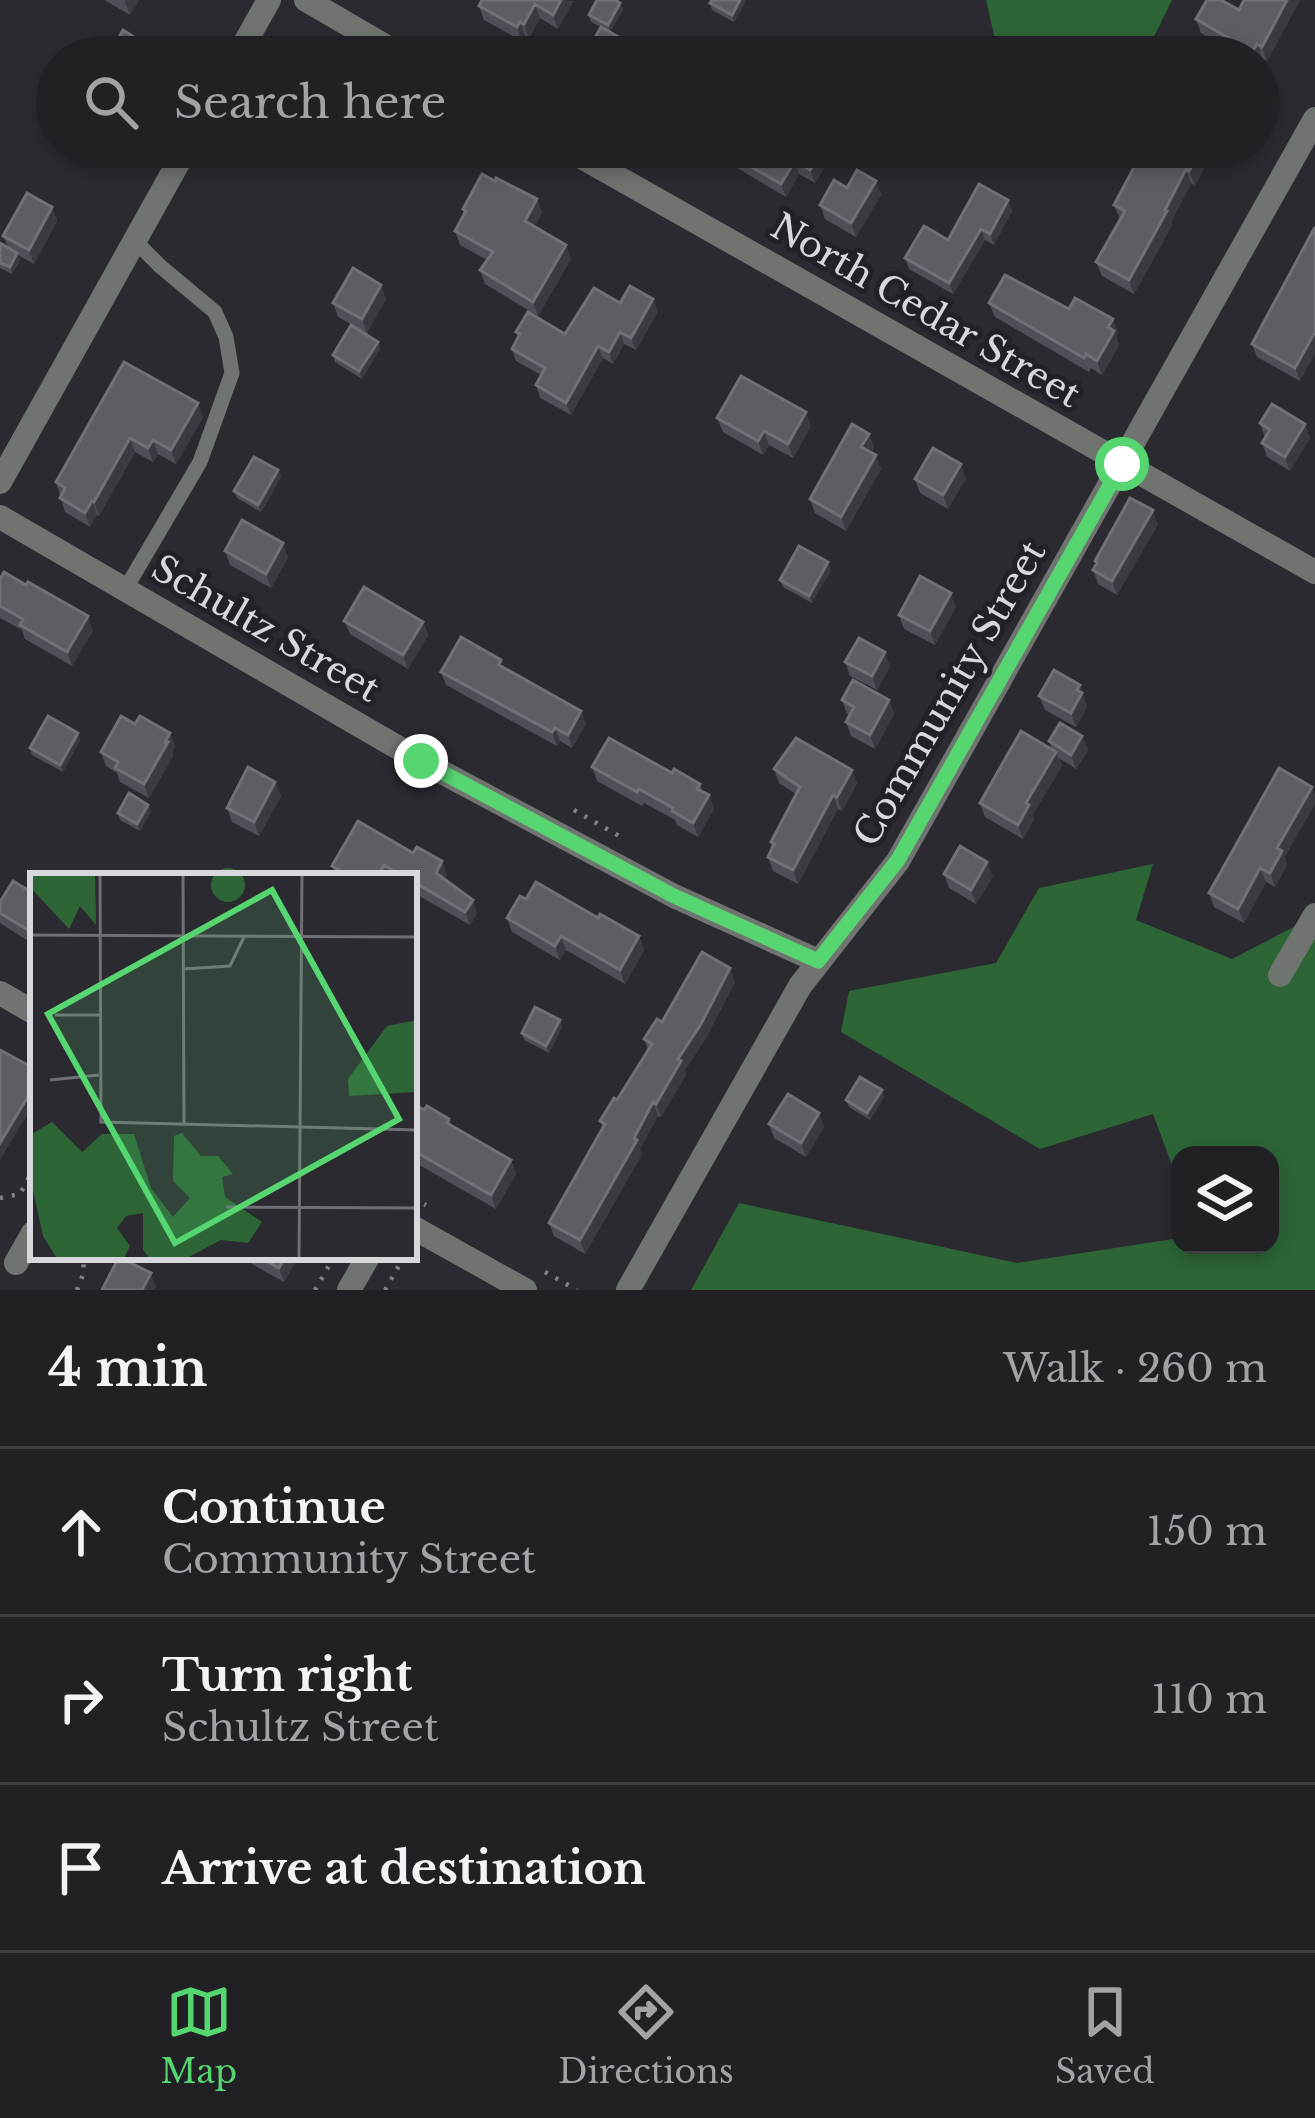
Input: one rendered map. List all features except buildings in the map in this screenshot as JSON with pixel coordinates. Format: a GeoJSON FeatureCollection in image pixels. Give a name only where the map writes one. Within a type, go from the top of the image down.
{"type":"FeatureCollection","features":[{"type":"Feature","properties":{"kind":"street"},"geometry":{"type":"LineString","coordinates":[[249,36],[269,0]]}},
{"type":"Feature","properties":{"kind":"street"},"geometry":{"type":"LineString","coordinates":[[306,0],[368,36]]}},
{"type":"Feature","properties":{"kind":"street","name":"Community Street"},"geometry":{"type":"LineString","coordinates":[[628,1290],[800,986],[898,860],[1315,119]]}},
{"type":"Feature","properties":{"kind":"street"},"geometry":{"type":"LineString","coordinates":[[0,482],[175,168]]}},
{"type":"Feature","properties":{"kind":"street","name":"North Cedar Street"},"geometry":{"type":"LineString","coordinates":[[602,168],[1315,572]]}},
{"type":"Feature","properties":{"kind":"street","name":"Schultz Street"},"geometry":{"type":"LineString","coordinates":[[0,517],[421,761],[674,896],[818,961]]}},
{"type":"Feature","properties":{"kind":"street"},"geometry":{"type":"LineString","coordinates":[[1280,975],[1315,915]]}},
{"type":"Feature","properties":{"kind":"street"},"geometry":{"type":"LineString","coordinates":[[0,993],[30,1010]]}},
{"type":"Feature","properties":{"kind":"street"},"geometry":{"type":"LineString","coordinates":[[417,1230],[525,1290]]}},
{"type":"Feature","properties":{"kind":"street"},"geometry":{"type":"LineString","coordinates":[[16,1263],[30,1238]]}},
{"type":"Feature","properties":{"kind":"street"},"geometry":{"type":"LineString","coordinates":[[349,1290],[366,1260]]}},
{"type":"Feature","properties":{"kind":"lane"},"geometry":{"type":"LineString","coordinates":[[126,588],[200,462],[232,373],[226,337],[215,312],[135,241]]}},
{"type":"Feature","properties":{"kind":"path"},"geometry":{"type":"LineString","coordinates":[[574,810],[629,841]]}},
{"type":"Feature","properties":{"kind":"path"},"geometry":{"type":"LineString","coordinates":[[0,1198],[20,1194],[30,1176]]}},
{"type":"Feature","properties":{"kind":"path"},"geometry":{"type":"LineString","coordinates":[[76,1290],[83,1260]]}},
{"type":"Feature","properties":{"kind":"path"},"geometry":{"type":"LineString","coordinates":[[315,1290],[332,1260]]}},
{"type":"Feature","properties":{"kind":"path"},"geometry":{"type":"LineString","coordinates":[[385,1290],[402,1260]]}},
{"type":"Feature","properties":{"kind":"green space"},"geometry":{"type":"Polygon","coordinates":[[[986,0],[1172,0],[1154,36],[994,36],[986,0]]]}},
{"type":"Feature","properties":{"kind":"green space"},"geometry":{"type":"Polygon","coordinates":[[[1153,864],[1136,920],[1232,959],[1315,916],[1315,1290],[691,1290],[739,1203],[1017,1263],[1171,1239],[1171,1254],[1279,1254],[1279,1146],[1171,1146],[1171,1163],[1153,1114],[1040,1149],[841,1032],[849,991],[996,963],[1039,888],[1153,864]]]}},
{"type":"Feature","properties":{"kind":"route"},"geometry":{"type":"LineString","coordinates":[[421,761],[674,896],[818,961],[898,860],[1122,464]]}}]}
